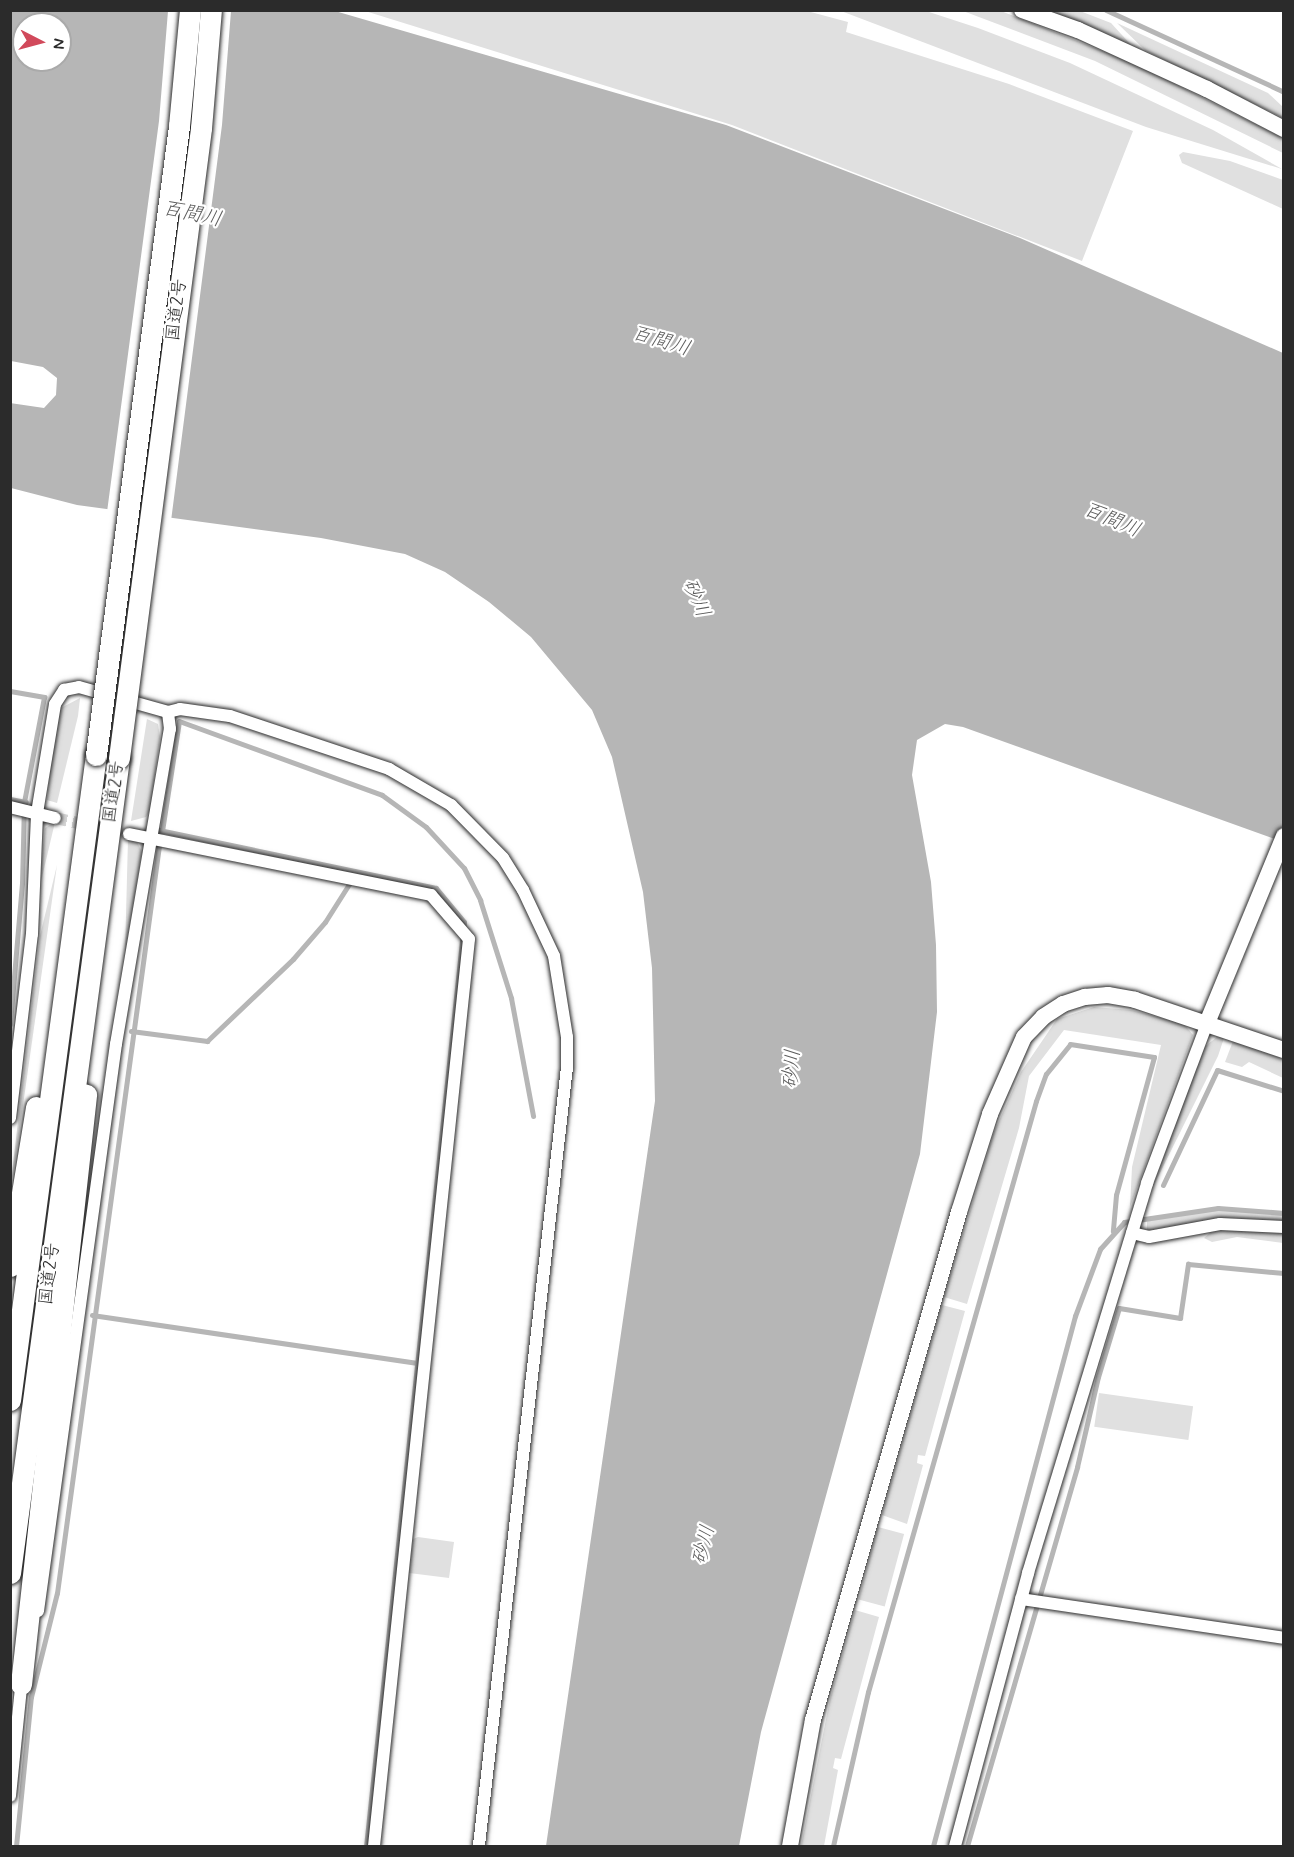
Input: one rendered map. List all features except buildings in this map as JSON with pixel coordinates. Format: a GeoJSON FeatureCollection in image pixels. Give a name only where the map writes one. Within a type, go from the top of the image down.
{"type":"FeatureCollection","features":[{"type":"Feature","properties":{"kind":"highway","name":"国道2号"},"geometry":{"type":"LineString","coordinates":[[10,1400],[179,126],[190,10]]}},
{"type":"Feature","properties":{"kind":"highway","name":"国道2号"},"geometry":{"type":"LineString","coordinates":[[10,1573],[201,128],[211,10]]}},
{"type":"Feature","properties":{"kind":"highway"},"geometry":{"type":"LineString","coordinates":[[21,1684],[84,1124],[101,882]]}},
{"type":"Feature","properties":{"kind":"highway"},"geometry":{"type":"LineString","coordinates":[[10,1266],[34,1112],[54,1069]]}},
{"type":"Feature","properties":{"kind":"street"},"geometry":{"type":"LineString","coordinates":[[1022,10],[1088,34],[1207,88],[1284,129]]}},
{"type":"Feature","properties":{"kind":"street"},"geometry":{"type":"LineString","coordinates":[[10,1118],[32,934],[24,810],[55,704],[64,690],[79,687],[168,712],[180,709],[230,716],[389,769],[424,787],[451,805],[503,858],[523,890],[554,956],[567,1037],[567,1068],[479,1846]]}},
{"type":"Feature","properties":{"kind":"street"},"geometry":{"type":"LineString","coordinates":[[10,1796],[21,1684],[43,1590],[116,1044],[170,729],[168,712]]}},
{"type":"Feature","properties":{"kind":"street"},"geometry":{"type":"LineString","coordinates":[[24,810],[55,818]]}},
{"type":"Feature","properties":{"kind":"street"},"geometry":{"type":"LineString","coordinates":[[129,834],[431,895],[469,939],[374,1846]]}},
{"type":"Feature","properties":{"kind":"street"},"geometry":{"type":"LineString","coordinates":[[955,1846],[1021,1599],[1135,1225],[1207,1023],[1284,836]]}},
{"type":"Feature","properties":{"kind":"street"},"geometry":{"type":"LineString","coordinates":[[790,1846],[813,1720],[843,1612],[959,1212],[1007,1068],[1024,1037],[1043,1017],[1085,997],[1108,995],[1135,1000],[1284,1050]]}},
{"type":"Feature","properties":{"kind":"street"},"geometry":{"type":"LineString","coordinates":[[1135,1225],[1149,1238],[1220,1224],[1284,1227]]}},
{"type":"Feature","properties":{"kind":"street"},"geometry":{"type":"LineString","coordinates":[[1021,1599],[1284,1638]]}},
{"type":"Feature","properties":{"kind":"shaded area"},"geometry":{"type":"Polygon","coordinates":[[[365,11],[807,11],[848,22],[846,32],[1009,84],[1133,131],[1082,261],[732,125],[365,11]]]}},
{"type":"Feature","properties":{"kind":"shaded area"},"geometry":{"type":"Polygon","coordinates":[[[841,11],[926,11],[978,28],[1070,63],[1213,130],[1282,169],[1146,127],[841,11]]]}},
{"type":"Feature","properties":{"kind":"shaded area"},"geometry":{"type":"Polygon","coordinates":[[[963,11],[1001,11],[1133,63],[1283,138],[1283,153],[1095,61],[963,11]]]}},
{"type":"Feature","properties":{"kind":"shaded area"},"geometry":{"type":"Polygon","coordinates":[[[1046,11],[1080,11],[1111,23],[1132,46],[1046,11]]]}},
{"type":"Feature","properties":{"kind":"shaded area"},"geometry":{"type":"Polygon","coordinates":[[[1117,23],[1268,93],[1283,107],[1283,118],[1146,51],[1117,23]]]}},
{"type":"Feature","properties":{"kind":"shaded area"},"geometry":{"type":"Polygon","coordinates":[[[1183,152],[1230,161],[1283,180],[1283,209],[1182,163],[1179,155],[1183,152]]]}},
{"type":"Feature","properties":{"kind":"shaded area"},"geometry":{"type":"Polygon","coordinates":[[[80,698],[78,716],[57,803],[47,800],[56,720],[61,708],[80,698]]]}},
{"type":"Feature","properties":{"kind":"shaded area"},"geometry":{"type":"Polygon","coordinates":[[[147,719],[158,724],[160,737],[150,811],[146,817],[131,821],[147,719]]]}},
{"type":"Feature","properties":{"kind":"shaded area"},"geometry":{"type":"Polygon","coordinates":[[[55,822],[39,890],[45,828],[55,822]]]}},
{"type":"Feature","properties":{"kind":"shaded area"},"geometry":{"type":"Polygon","coordinates":[[[128,839],[137,842],[142,852],[125,954],[128,839]]]}},
{"type":"Feature","properties":{"kind":"shaded area"},"geometry":{"type":"Polygon","coordinates":[[[57,865],[13,1176],[11,1181],[40,936],[57,865]]]}},
{"type":"Feature","properties":{"kind":"shaded area"},"geometry":{"type":"Polygon","coordinates":[[[1094,1007],[1131,1010],[1184,1024],[1193,1035],[1130,1207],[1132,1167],[1161,1045],[1064,1030],[1029,1076],[1019,1128],[967,1304],[944,1297],[994,1132],[1021,1072],[1057,1019],[1094,1007]]]}},
{"type":"Feature","properties":{"kind":"shaded area"},"geometry":{"type":"Polygon","coordinates":[[[1217,1037],[1224,1038],[1218,1056],[1152,1189],[1203,1048],[1217,1037]]]}},
{"type":"Feature","properties":{"kind":"shaded area"},"geometry":{"type":"Polygon","coordinates":[[[1233,1041],[1283,1059],[1283,1078],[1249,1062],[1242,1067],[1225,1062],[1233,1041]]]}},
{"type":"Feature","properties":{"kind":"shaded area"},"geometry":{"type":"Polygon","coordinates":[[[1217,1210],[1283,1214],[1283,1223],[1150,1234],[1147,1230],[1147,1220],[1217,1210]]]}},
{"type":"Feature","properties":{"kind":"shaded area"},"geometry":{"type":"Polygon","coordinates":[[[1214,1229],[1283,1232],[1283,1243],[1237,1237],[1212,1242],[1204,1238],[1214,1229]]]}},
{"type":"Feature","properties":{"kind":"shaded area"},"geometry":{"type":"Polygon","coordinates":[[[942,1305],[965,1311],[925,1456],[918,1455],[917,1463],[923,1465],[907,1524],[882,1515],[942,1305]]]}},
{"type":"Feature","properties":{"kind":"shaded area"},"geometry":{"type":"Polygon","coordinates":[[[1099,1393],[1193,1406],[1188,1440],[1094,1427],[1099,1393]]]}},
{"type":"Feature","properties":{"kind":"shaded area"},"geometry":{"type":"Polygon","coordinates":[[[878,1527],[904,1534],[885,1606],[859,1599],[878,1527]]]}},
{"type":"Feature","properties":{"kind":"shaded area"},"geometry":{"type":"Polygon","coordinates":[[[418,1537],[454,1542],[449,1578],[409,1573],[413,1539],[418,1537]]]}},
{"type":"Feature","properties":{"kind":"shaded area"},"geometry":{"type":"Polygon","coordinates":[[[855,1610],[879,1617],[841,1759],[835,1758],[833,1768],[838,1770],[824,1846],[801,1846],[830,1699],[855,1610]]]}},
{"type":"Feature","properties":{"kind":"water"},"geometry":{"type":"Polygon","coordinates":[[[11,10],[335,11],[726,125],[1020,238],[1283,353],[1283,842],[963,727],[945,724],[917,740],[912,775],[931,882],[936,945],[937,1012],[920,1154],[761,1732],[739,1846],[546,1846],[655,1101],[652,968],[643,892],[612,757],[592,710],[531,637],[489,602],[445,572],[405,554],[321,538],[77,505],[11,488],[10,403],[44,408],[56,395],[57,378],[43,367],[11,361],[11,10]]]}},
{"type":"Feature","properties":{"kind":"pier"},"geometry":{"type":"Polygon","coordinates":[[[168,11],[231,11],[222,125],[171,521],[107,512],[159,121],[168,11]]]}},
{"type":"Feature","properties":{"kind":"waterway"},"geometry":{"type":"LineString","coordinates":[[1106,10],[1284,92]]}},
{"type":"Feature","properties":{"kind":"waterway"},"geometry":{"type":"LineString","coordinates":[[10,691],[44,697],[24,802],[22,883],[10,1024]]}},
{"type":"Feature","properties":{"kind":"waterway"},"geometry":{"type":"LineString","coordinates":[[162,831],[179,721],[382,795],[426,827],[464,868],[480,900],[511,998],[533,1116]]}},
{"type":"Feature","properties":{"kind":"waterway"},"geometry":{"type":"LineString","coordinates":[[10,799],[26,802]]}},
{"type":"Feature","properties":{"kind":"waterway"},"geometry":{"type":"LineString","coordinates":[[159,830],[436,888],[464,922],[366,1846]]}},
{"type":"Feature","properties":{"kind":"waterway"},"geometry":{"type":"LineString","coordinates":[[16,1846],[31,1697],[57,1593],[159,845]]}},
{"type":"Feature","properties":{"kind":"waterway"},"geometry":{"type":"LineString","coordinates":[[131,1031],[207,1041],[293,959],[325,922],[349,884]]}},
{"type":"Feature","properties":{"kind":"waterway"},"geometry":{"type":"LineString","coordinates":[[833,1846],[868,1692],[1036,1101],[1046,1074],[1070,1044],[1154,1057],[1116,1195],[1113,1231]]}},
{"type":"Feature","properties":{"kind":"waterway"},"geometry":{"type":"LineString","coordinates":[[1163,1185],[1217,1070],[1284,1091]]}},
{"type":"Feature","properties":{"kind":"waterway"},"geometry":{"type":"LineString","coordinates":[[933,1846],[1075,1316],[1100,1249],[1124,1222],[1218,1208],[1284,1213]]}},
{"type":"Feature","properties":{"kind":"waterway"},"geometry":{"type":"LineString","coordinates":[[967,1846],[1077,1467],[1098,1377],[1119,1308],[1180,1318],[1188,1264],[1284,1273]]}},
{"type":"Feature","properties":{"kind":"waterway"},"geometry":{"type":"LineString","coordinates":[[92,1315],[417,1363]]}},
{"type":"Feature","properties":{"kind":"tunnel"},"geometry":{"type":"LineString","coordinates":[[55,818],[129,834]]}},
{"type":"Feature","properties":{"kind":"water label","name":"百間川"},"geometry":{"type":"Point","coordinates":[192,214]}},
{"type":"Feature","properties":{"kind":"water label","name":"百間川"},"geometry":{"type":"Point","coordinates":[661,341]}},
{"type":"Feature","properties":{"kind":"water label","name":"百間川"},"geometry":{"type":"Point","coordinates":[1112,520]}},
{"type":"Feature","properties":{"kind":"water label","name":"砂川"},"geometry":{"type":"Point","coordinates":[696,598]}},
{"type":"Feature","properties":{"kind":"water label","name":"砂川"},"geometry":{"type":"Point","coordinates":[792,1069]}},
{"type":"Feature","properties":{"kind":"water label","name":"砂川"},"geometry":{"type":"Point","coordinates":[704,1545]}}]}
